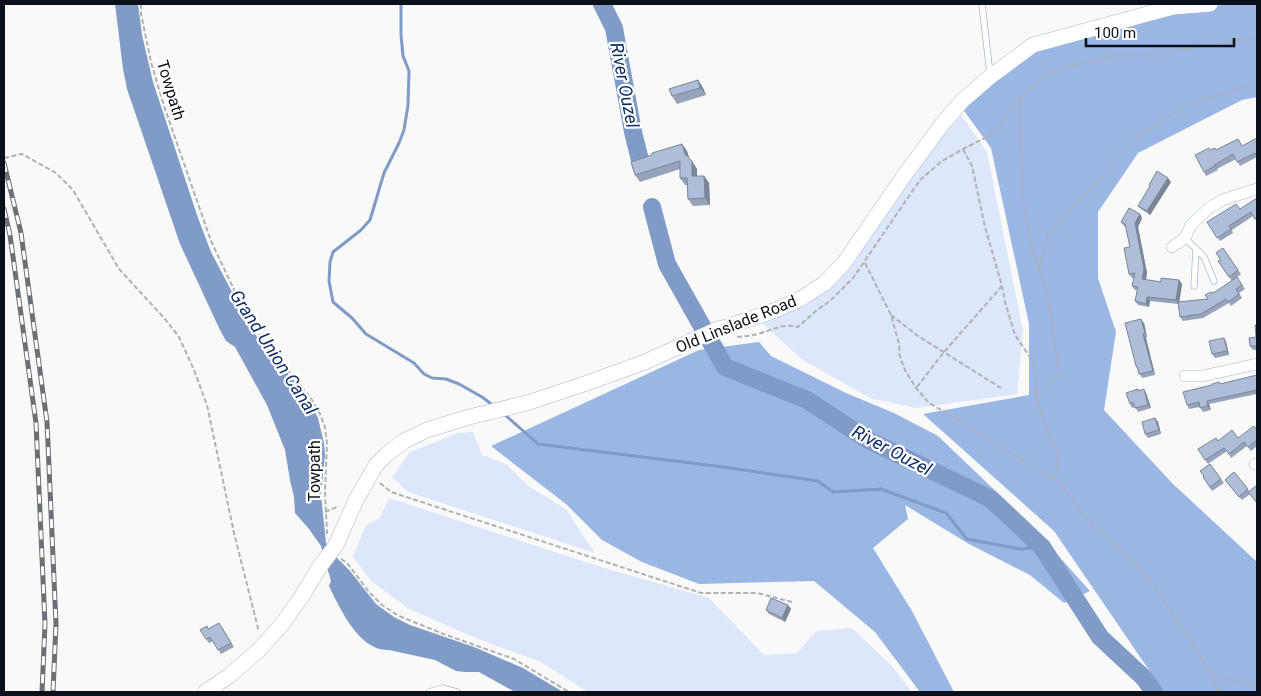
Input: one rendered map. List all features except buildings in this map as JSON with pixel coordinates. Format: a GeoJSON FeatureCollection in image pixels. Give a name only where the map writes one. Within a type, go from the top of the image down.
{"type":"FeatureCollection","features":[{"type":"Feature","properties":{"kind":"street","name":"Old Linslade Road"},"geometry":{"type":"LineString","coordinates":[[263,646],[302,596],[333,546],[376,465],[404,441],[427,430],[469,417],[527,403],[645,362],[718,328],[776,310],[802,298],[826,283],[844,263],[906,173],[943,123],[963,100],[991,76],[1033,45],[1173,7],[1210,4]]}},
{"type":"Feature","properties":{"kind":"street"},"geometry":{"type":"LineString","coordinates":[[1172,247],[1185,238],[1191,225],[1209,208],[1222,200],[1257,189]]}},
{"type":"Feature","properties":{"kind":"street"},"geometry":{"type":"LineString","coordinates":[[1185,376],[1202,376],[1257,364]]}},
{"type":"Feature","properties":{"kind":"street"},"geometry":{"type":"LineString","coordinates":[[205,692],[229,676],[263,646]]}},
{"type":"Feature","properties":{"kind":"lane"},"geometry":{"type":"LineString","coordinates":[[982,4],[991,76]]}},
{"type":"Feature","properties":{"kind":"lane"},"geometry":{"type":"LineString","coordinates":[[1185,238],[1204,257],[1214,280]]}},
{"type":"Feature","properties":{"kind":"lane"},"geometry":{"type":"LineString","coordinates":[[1194,286],[1196,250]]}},
{"type":"Feature","properties":{"kind":"lane"},"geometry":{"type":"LineString","coordinates":[[429,692],[442,688],[458,692]]}},
{"type":"Feature","properties":{"kind":"path","name":"Towpath"},"geometry":{"type":"LineString","coordinates":[[141,4],[141,14],[150,62],[211,242],[247,317],[263,340],[312,400],[325,427],[327,444],[324,492],[333,546]]}},
{"type":"Feature","properties":{"kind":"path"},"geometry":{"type":"LineString","coordinates":[[1220,692],[1198,650],[1145,573],[1101,531],[1094,527],[1055,479],[929,403],[916,388],[900,357],[891,315],[864,262],[920,180],[942,161],[989,136],[1002,122],[1020,96],[1044,76],[1066,67],[1118,55],[1148,55],[1257,38]]}},
{"type":"Feature","properties":{"kind":"path"},"geometry":{"type":"LineString","coordinates":[[1039,269],[1048,234],[1142,133],[1189,103],[1257,84]]}},
{"type":"Feature","properties":{"kind":"path"},"geometry":{"type":"LineString","coordinates":[[1020,96],[1022,190],[1030,239],[1049,302],[1059,375],[1036,395]]}},
{"type":"Feature","properties":{"kind":"path"},"geometry":{"type":"LineString","coordinates":[[963,149],[972,166],[985,227],[1002,286],[1004,302],[1015,335],[1034,362],[1037,402],[1059,458],[1055,479]]}},
{"type":"Feature","properties":{"kind":"path"},"geometry":{"type":"LineString","coordinates":[[4,158],[22,154],[56,173],[73,190],[119,268],[179,337],[207,405],[234,533],[263,646]]}},
{"type":"Feature","properties":{"kind":"path"},"geometry":{"type":"LineString","coordinates":[[916,388],[944,352],[1002,286]]}},
{"type":"Feature","properties":{"kind":"path"},"geometry":{"type":"LineString","coordinates":[[891,315],[918,336],[1001,388]]}},
{"type":"Feature","properties":{"kind":"path"},"geometry":{"type":"LineString","coordinates":[[370,476],[391,492],[701,593],[757,593],[792,602]]}},
{"type":"Feature","properties":{"kind":"path"},"geometry":{"type":"LineString","coordinates":[[333,546],[382,605],[399,616],[434,631],[514,659],[569,692]]}},
{"type":"Feature","properties":{"kind":"path"},"geometry":{"type":"LineString","coordinates":[[1213,678],[1222,675],[1257,685]]}},
{"type":"Feature","properties":{"kind":"shaded area"},"geometry":{"type":"Polygon","coordinates":[[[115,4],[138,4],[142,35],[153,82],[211,252],[252,330],[302,390],[318,418],[325,455],[321,495],[326,543],[376,604],[394,617],[410,625],[474,647],[523,668],[563,692],[515,692],[479,672],[456,671],[435,660],[379,649],[360,637],[345,617],[329,586],[331,581],[321,546],[295,513],[294,497],[285,450],[267,405],[235,347],[226,341],[220,330],[180,244],[127,89],[115,4]]]}},
{"type":"Feature","properties":{"kind":"shaded area"},"geometry":{"type":"Polygon","coordinates":[[[1257,4],[1257,97],[1242,100],[1138,153],[1098,212],[1098,278],[1116,332],[1104,410],[1172,483],[1257,562],[1257,692],[1164,692],[1054,531],[923,414],[1029,395],[1029,324],[991,148],[962,108],[1034,47],[1173,9],[1257,4]]]}},
{"type":"Feature","properties":{"kind":"shaded area"},"geometry":{"type":"Polygon","coordinates":[[[961,115],[987,152],[1023,331],[1017,394],[917,408],[872,399],[803,360],[762,323],[799,305],[835,283],[876,230],[931,150],[961,115]]]}},
{"type":"Feature","properties":{"kind":"shaded area"},"geometry":{"type":"Polygon","coordinates":[[[759,342],[771,356],[846,393],[894,413],[938,436],[1029,523],[1090,591],[1064,603],[1030,575],[969,544],[905,505],[908,519],[873,548],[912,611],[954,692],[920,692],[875,632],[814,581],[699,584],[642,562],[602,540],[566,504],[491,446],[699,350],[759,342]]]}},
{"type":"Feature","properties":{"kind":"shaded area"},"geometry":{"type":"Polygon","coordinates":[[[473,432],[482,455],[506,464],[527,485],[567,510],[595,553],[408,492],[392,477],[410,452],[458,433],[473,432]]]}},
{"type":"Feature","properties":{"kind":"shaded area"},"geometry":{"type":"Polygon","coordinates":[[[389,498],[604,568],[709,598],[764,655],[797,653],[816,631],[852,628],[891,665],[912,692],[588,692],[539,661],[483,641],[409,609],[371,581],[353,557],[366,525],[380,518],[389,498]]]}},
{"type":"Feature","properties":{"kind":"waterway"},"geometry":{"type":"LineString","coordinates":[[401,4],[403,56],[409,71],[408,105],[404,130],[384,173],[370,220],[361,230],[333,252],[330,262],[329,281],[333,302],[352,318],[366,334],[414,363],[424,374],[432,378],[446,379],[459,384],[494,406]]}},
{"type":"Feature","properties":{"kind":"waterway","name":"River Ouzel"},"geometry":{"type":"LineString","coordinates":[[602,4],[614,28],[633,132],[642,168]]}},
{"type":"Feature","properties":{"kind":"waterway","name":"River Ouzel"},"geometry":{"type":"LineString","coordinates":[[652,207],[667,264],[725,367],[807,400],[868,440],[991,499],[1042,547],[1100,637],[1144,678],[1154,692]]}},
{"type":"Feature","properties":{"kind":"waterway"},"geometry":{"type":"LineString","coordinates":[[504,414],[538,444],[818,481],[833,492],[881,489],[946,513],[967,539],[1020,549],[1042,547]]}},
{"type":"Feature","properties":{"kind":"railway"},"geometry":{"type":"LineString","coordinates":[[4,163],[21,233],[47,422],[56,624],[53,692]]}},
{"type":"Feature","properties":{"kind":"railway"},"geometry":{"type":"LineString","coordinates":[[4,209],[10,235],[36,423],[45,624],[42,692]]}},
{"type":"Feature","properties":{"kind":"water label","name":"Grand Union Canal"},"geometry":{"type":"Point","coordinates":[274,352]}}]}
